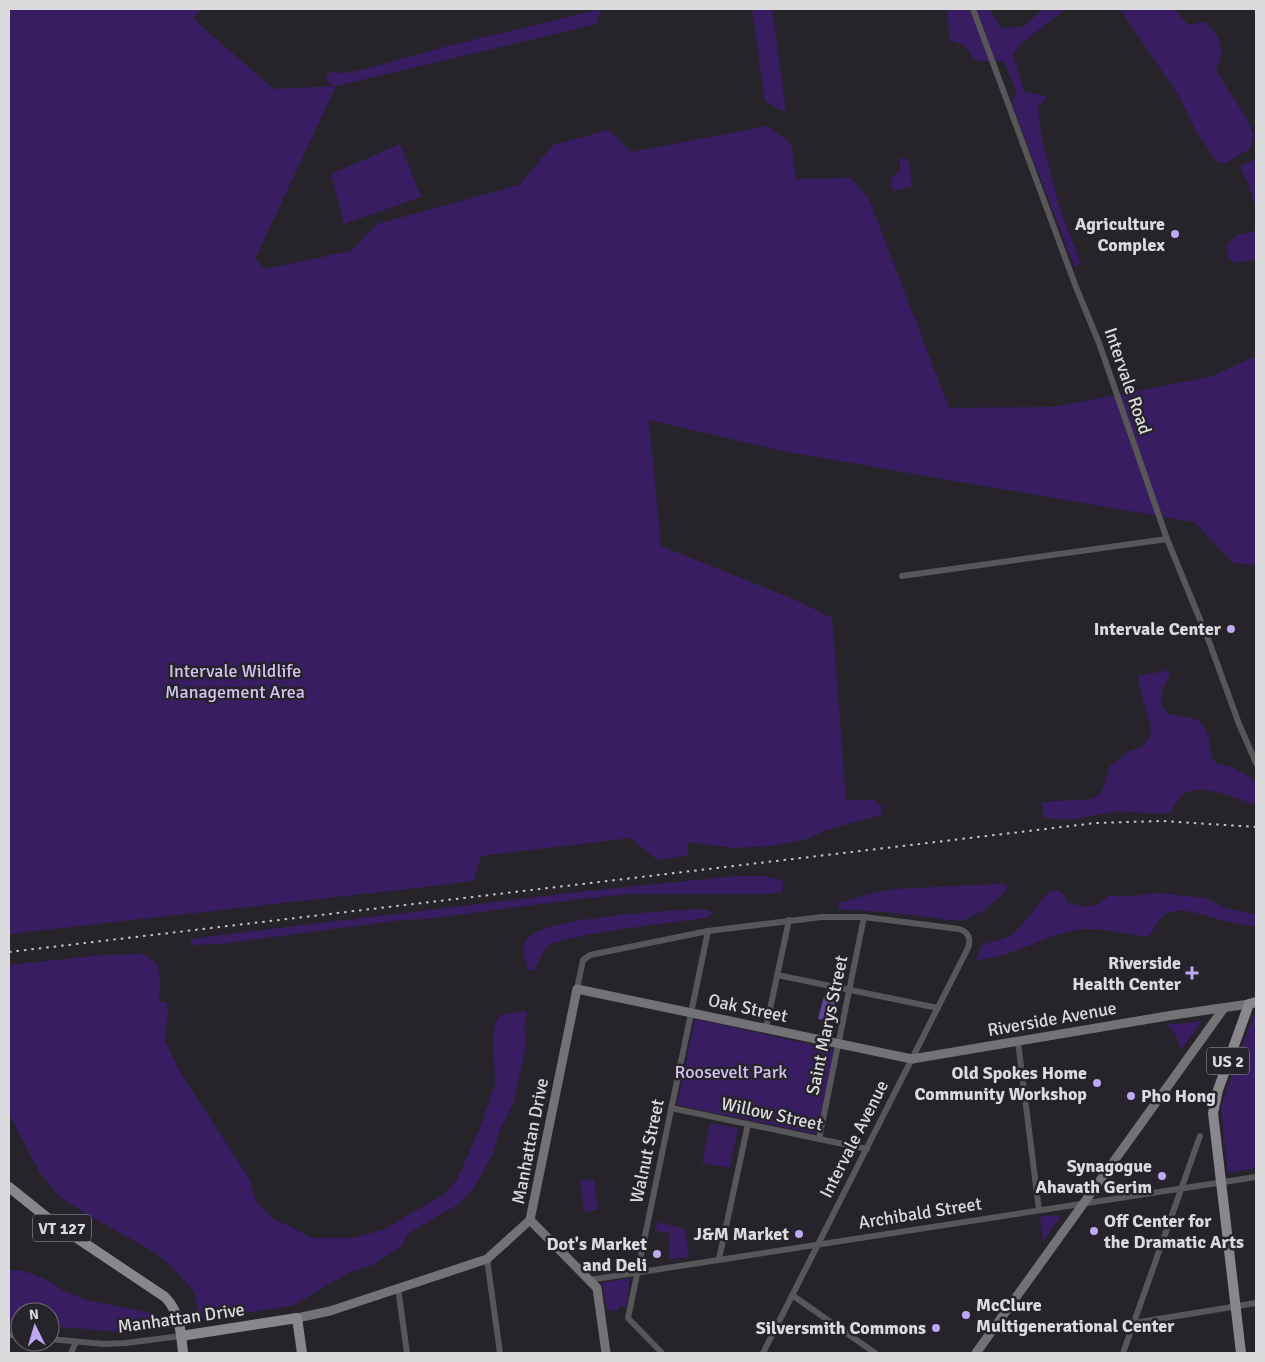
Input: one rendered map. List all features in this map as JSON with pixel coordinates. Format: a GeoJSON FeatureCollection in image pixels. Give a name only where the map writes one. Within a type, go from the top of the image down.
{"type":"FeatureCollection","features":[{"type":"Feature","properties":{"kind":"main road","name":"US 2"},"geometry":{"type":"LineString","coordinates":[[1241,1353],[1213,1120],[1218,1090],[1252,1003]]}},
{"type":"Feature","properties":{"kind":"main road","name":"VT 127"},"geometry":{"type":"LineString","coordinates":[[9,1187],[50,1220],[171,1302],[176,1313],[183,1353]]}},
{"type":"Feature","properties":{"kind":"main road","name":"Manhattan Drive"},"geometry":{"type":"LineString","coordinates":[[181,1336],[297,1318]]}},
{"type":"Feature","properties":{"kind":"main road"},"geometry":{"type":"LineString","coordinates":[[297,1318],[302,1353]]}},
{"type":"Feature","properties":{"kind":"street","name":"Intervale Road"},"geometry":{"type":"LineString","coordinates":[[973,9],[1093,328],[1167,539],[1256,763]]}},
{"type":"Feature","properties":{"kind":"street"},"geometry":{"type":"LineString","coordinates":[[902,576],[1167,539]]}},
{"type":"Feature","properties":{"kind":"street","name":"Manhattan Drive"},"geometry":{"type":"LineString","coordinates":[[297,1318],[330,1311],[487,1259],[530,1220],[576,989],[583,960],[590,955],[708,931],[789,920],[828,917],[864,917],[959,929],[964,931],[970,938]]}},
{"type":"Feature","properties":{"kind":"street","name":"Saint Marys Street"},"geometry":{"type":"LineString","coordinates":[[819,1139],[864,917]]}},
{"type":"Feature","properties":{"kind":"street"},"geometry":{"type":"LineString","coordinates":[[766,1028],[789,920]]}},
{"type":"Feature","properties":{"kind":"street","name":"Walnut Street"},"geometry":{"type":"LineString","coordinates":[[662,1353],[628,1318],[708,931]]}},
{"type":"Feature","properties":{"kind":"street","name":"Intervale Avenue"},"geometry":{"type":"LineString","coordinates":[[763,1353],[968,948],[970,938]]}},
{"type":"Feature","properties":{"kind":"street"},"geometry":{"type":"LineString","coordinates":[[777,975],[938,1008]]}},
{"type":"Feature","properties":{"kind":"street","name":"Oak Street"},"geometry":{"type":"LineString","coordinates":[[576,989],[912,1059]]}},
{"type":"Feature","properties":{"kind":"street","name":"Riverside Avenue"},"geometry":{"type":"LineString","coordinates":[[912,1059],[1252,1003]]}},
{"type":"Feature","properties":{"kind":"street"},"geometry":{"type":"LineString","coordinates":[[976,1353],[1224,1008]]}},
{"type":"Feature","properties":{"kind":"street"},"geometry":{"type":"LineString","coordinates":[[1018,1042],[1039,1210]]}},
{"type":"Feature","properties":{"kind":"street","name":"Willow Street"},"geometry":{"type":"LineString","coordinates":[[671,1108],[867,1149]]}},
{"type":"Feature","properties":{"kind":"street"},"geometry":{"type":"LineString","coordinates":[[719,1259],[748,1124]]}},
{"type":"Feature","properties":{"kind":"street"},"geometry":{"type":"LineString","coordinates":[[1123,1353],[1200,1136]]}},
{"type":"Feature","properties":{"kind":"street","name":"Archibald Street"},"geometry":{"type":"LineString","coordinates":[[588,1280],[1256,1176]]}},
{"type":"Feature","properties":{"kind":"street"},"geometry":{"type":"LineString","coordinates":[[530,1220],[597,1288],[606,1353]]}},
{"type":"Feature","properties":{"kind":"street"},"geometry":{"type":"LineString","coordinates":[[487,1259],[500,1353]]}},
{"type":"Feature","properties":{"kind":"street"},"geometry":{"type":"LineString","coordinates":[[398,1288],[407,1353]]}},
{"type":"Feature","properties":{"kind":"street"},"geometry":{"type":"LineString","coordinates":[[792,1295],[875,1353]]}},
{"type":"Feature","properties":{"kind":"street"},"geometry":{"type":"LineString","coordinates":[[1134,1323],[1256,1303]]}},
{"type":"Feature","properties":{"kind":"street","name":"Manhattan Drive"},"geometry":{"type":"LineString","coordinates":[[60,1340],[126,1344],[181,1336]]}},
{"type":"Feature","properties":{"kind":"street"},"geometry":{"type":"LineString","coordinates":[[71,1353],[76,1342]]}},
{"type":"Feature","properties":{"kind":"street"},"geometry":{"type":"LineString","coordinates":[[104,1344],[105,1352]]}},
{"type":"Feature","properties":{"kind":"green space","name":"Intervale Wildlife Management Area"},"geometry":{"type":"Polygon","coordinates":[[[9,9],[201,9],[193,19],[274,89],[334,86],[328,83],[326,78],[330,72],[343,73],[362,70],[444,47],[601,9],[597,24],[336,86],[255,259],[265,269],[351,251],[377,224],[519,185],[553,145],[609,130],[631,152],[768,126],[791,144],[796,179],[850,178],[869,199],[949,408],[1053,407],[1210,377],[1256,356],[1256,565],[1233,563],[1194,522],[787,452],[649,420],[661,546],[793,599],[832,618],[846,800],[873,800],[882,806],[881,815],[826,830],[807,839],[770,846],[734,848],[688,842],[688,855],[657,860],[631,838],[481,856],[474,880],[451,884],[9,934],[9,9]]]}},
{"type":"Feature","properties":{"kind":"green space"},"geometry":{"type":"Polygon","coordinates":[[[752,9],[772,9],[786,111],[780,110],[765,101],[752,9]]]}},
{"type":"Feature","properties":{"kind":"green space"},"geometry":{"type":"Polygon","coordinates":[[[947,9],[989,9],[1002,28],[1022,27],[1044,9],[1066,9],[1020,44],[1013,55],[1024,91],[1045,96],[1046,99],[1038,108],[1041,135],[1059,206],[1081,264],[1075,268],[1016,115],[1012,101],[1017,93],[1004,62],[977,60],[973,58],[966,46],[952,41],[949,35],[947,9]]]}},
{"type":"Feature","properties":{"kind":"green space"},"geometry":{"type":"Polygon","coordinates":[[[1120,9],[1174,9],[1188,25],[1204,22],[1215,33],[1221,50],[1216,71],[1247,119],[1254,136],[1249,149],[1226,163],[1217,162],[1195,129],[1179,96],[1120,9]]]}},
{"type":"Feature","properties":{"kind":"green space"},"geometry":{"type":"Polygon","coordinates":[[[400,144],[421,197],[344,224],[331,174],[400,144]]]}},
{"type":"Feature","properties":{"kind":"green space"},"geometry":{"type":"Polygon","coordinates":[[[900,158],[907,159],[910,166],[912,186],[894,191],[891,185],[892,176],[900,171],[900,158]]]}},
{"type":"Feature","properties":{"kind":"green space"},"geometry":{"type":"Polygon","coordinates":[[[1256,159],[1256,208],[1240,167],[1256,159]]]}},
{"type":"Feature","properties":{"kind":"green space"},"geometry":{"type":"Polygon","coordinates":[[[1256,231],[1256,259],[1234,263],[1228,256],[1227,244],[1238,235],[1256,231]]]}},
{"type":"Feature","properties":{"kind":"green space"},"geometry":{"type":"Polygon","coordinates":[[[1170,670],[1161,698],[1165,710],[1170,714],[1193,718],[1202,724],[1206,730],[1211,755],[1215,762],[1236,769],[1256,782],[1256,805],[1220,793],[1192,790],[1185,793],[1179,799],[1171,812],[1113,812],[1061,820],[1044,817],[1042,802],[1093,799],[1102,791],[1110,766],[1129,751],[1143,746],[1149,738],[1151,728],[1138,676],[1170,670]]]}},
{"type":"Feature","properties":{"kind":"green space"},"geometry":{"type":"Polygon","coordinates":[[[736,876],[765,876],[783,881],[782,892],[762,894],[633,894],[579,899],[427,919],[402,920],[220,944],[190,945],[191,940],[205,937],[579,892],[736,876]]]}},
{"type":"Feature","properties":{"kind":"green space"},"geometry":{"type":"Polygon","coordinates":[[[1007,885],[1004,894],[983,911],[961,921],[838,909],[839,903],[872,893],[896,889],[1007,885]]]}},
{"type":"Feature","properties":{"kind":"green space"},"geometry":{"type":"Polygon","coordinates":[[[1052,890],[1062,893],[1067,902],[1083,907],[1096,905],[1109,896],[1157,893],[1206,898],[1226,908],[1256,915],[1256,926],[1233,923],[1194,912],[1178,911],[1164,915],[1148,937],[1100,929],[1081,929],[1059,934],[1001,956],[976,960],[982,945],[1012,934],[1052,890]]]}},
{"type":"Feature","properties":{"kind":"green space"},"geometry":{"type":"Polygon","coordinates":[[[705,909],[713,913],[707,918],[622,929],[556,942],[545,949],[534,971],[528,970],[524,947],[526,940],[536,932],[581,920],[610,916],[705,909]]]}},
{"type":"Feature","properties":{"kind":"green space"},"geometry":{"type":"Polygon","coordinates":[[[143,954],[157,963],[160,979],[159,1002],[166,1002],[168,1011],[165,1041],[181,1074],[250,1180],[256,1201],[272,1218],[313,1238],[355,1238],[384,1229],[443,1195],[457,1180],[481,1125],[495,1084],[493,1040],[495,1023],[500,1015],[524,1011],[527,1013],[524,1028],[526,1033],[525,1050],[514,1102],[499,1132],[493,1154],[472,1191],[457,1205],[406,1236],[401,1247],[374,1264],[348,1273],[292,1306],[204,1319],[199,1316],[194,1291],[168,1263],[149,1249],[61,1198],[40,1173],[9,1114],[9,965],[102,955],[143,954]]]}},
{"type":"Feature","properties":{"kind":"green space"},"geometry":{"type":"Polygon","coordinates":[[[1256,1013],[1256,1168],[1228,1173],[1221,1107],[1254,1014],[1256,1013]]]}},
{"type":"Feature","properties":{"kind":"green space","name":"Roosevelt Park"},"geometry":{"type":"Polygon","coordinates":[[[695,1019],[835,1050],[816,1134],[677,1105],[695,1019]]]}},
{"type":"Feature","properties":{"kind":"green space"},"geometry":{"type":"Polygon","coordinates":[[[1202,1021],[1181,1050],[1176,1035],[1167,1025],[1202,1021]]]}},
{"type":"Feature","properties":{"kind":"green space"},"geometry":{"type":"Polygon","coordinates":[[[710,1123],[738,1128],[730,1168],[702,1163],[710,1123]]]}},
{"type":"Feature","properties":{"kind":"green space"},"geometry":{"type":"Polygon","coordinates":[[[594,1179],[598,1210],[584,1212],[580,1181],[594,1179]]]}},
{"type":"Feature","properties":{"kind":"green space"},"geometry":{"type":"Polygon","coordinates":[[[1058,1215],[1060,1217],[1043,1242],[1040,1217],[1058,1215]]]}},
{"type":"Feature","properties":{"kind":"green space"},"geometry":{"type":"Polygon","coordinates":[[[657,1222],[685,1229],[689,1257],[669,1259],[670,1233],[656,1231],[657,1222]]]}},
{"type":"Feature","properties":{"kind":"green space"},"geometry":{"type":"Polygon","coordinates":[[[9,1270],[24,1271],[45,1279],[64,1291],[89,1301],[153,1313],[159,1317],[162,1325],[121,1332],[60,1327],[60,1302],[10,1302],[9,1322],[9,1270]]]}},
{"type":"Feature","properties":{"kind":"green space"},"geometry":{"type":"Polygon","coordinates":[[[630,1279],[626,1307],[620,1306],[615,1312],[607,1309],[602,1283],[630,1279]]]}},
{"type":"Feature","properties":{"kind":"shaded area"},"geometry":{"type":"Polygon","coordinates":[[[824,996],[836,999],[832,1022],[818,1019],[824,996]]]}},
{"type":"Feature","properties":{"kind":"railway"},"geometry":{"type":"LineString","coordinates":[[9,952],[1096,823],[1162,821],[1256,827]]}},
{"type":"Feature","properties":{"kind":"place","name":"Agriculture Complex"},"geometry":{"type":"Point","coordinates":[1175,234]}},
{"type":"Feature","properties":{"kind":"place","name":"Intervale Center"},"geometry":{"type":"Point","coordinates":[1231,629]}},
{"type":"Feature","properties":{"kind":"place","name":"Riverside Health Center"},"geometry":{"type":"Point","coordinates":[1192,973]}},
{"type":"Feature","properties":{"kind":"place","name":"Old Spokes Home Community Workshop"},"geometry":{"type":"Point","coordinates":[1097,1083]}},
{"type":"Feature","properties":{"kind":"place","name":"Pho Hong"},"geometry":{"type":"Point","coordinates":[1131,1096]}},
{"type":"Feature","properties":{"kind":"place","name":"Synagogue Ahavath Gerim"},"geometry":{"type":"Point","coordinates":[1162,1176]}},
{"type":"Feature","properties":{"kind":"place","name":"Off Center for the Dramatic Arts"},"geometry":{"type":"Point","coordinates":[1094,1231]}},
{"type":"Feature","properties":{"kind":"place","name":"J&M Market"},"geometry":{"type":"Point","coordinates":[799,1234]}},
{"type":"Feature","properties":{"kind":"place","name":"Dot's Market and Deli"},"geometry":{"type":"Point","coordinates":[657,1254]}},
{"type":"Feature","properties":{"kind":"place","name":"McClure Multigenerational Center"},"geometry":{"type":"Point","coordinates":[966,1315]}},
{"type":"Feature","properties":{"kind":"place","name":"Silversmith Commons"},"geometry":{"type":"Point","coordinates":[936,1328]}}]}
